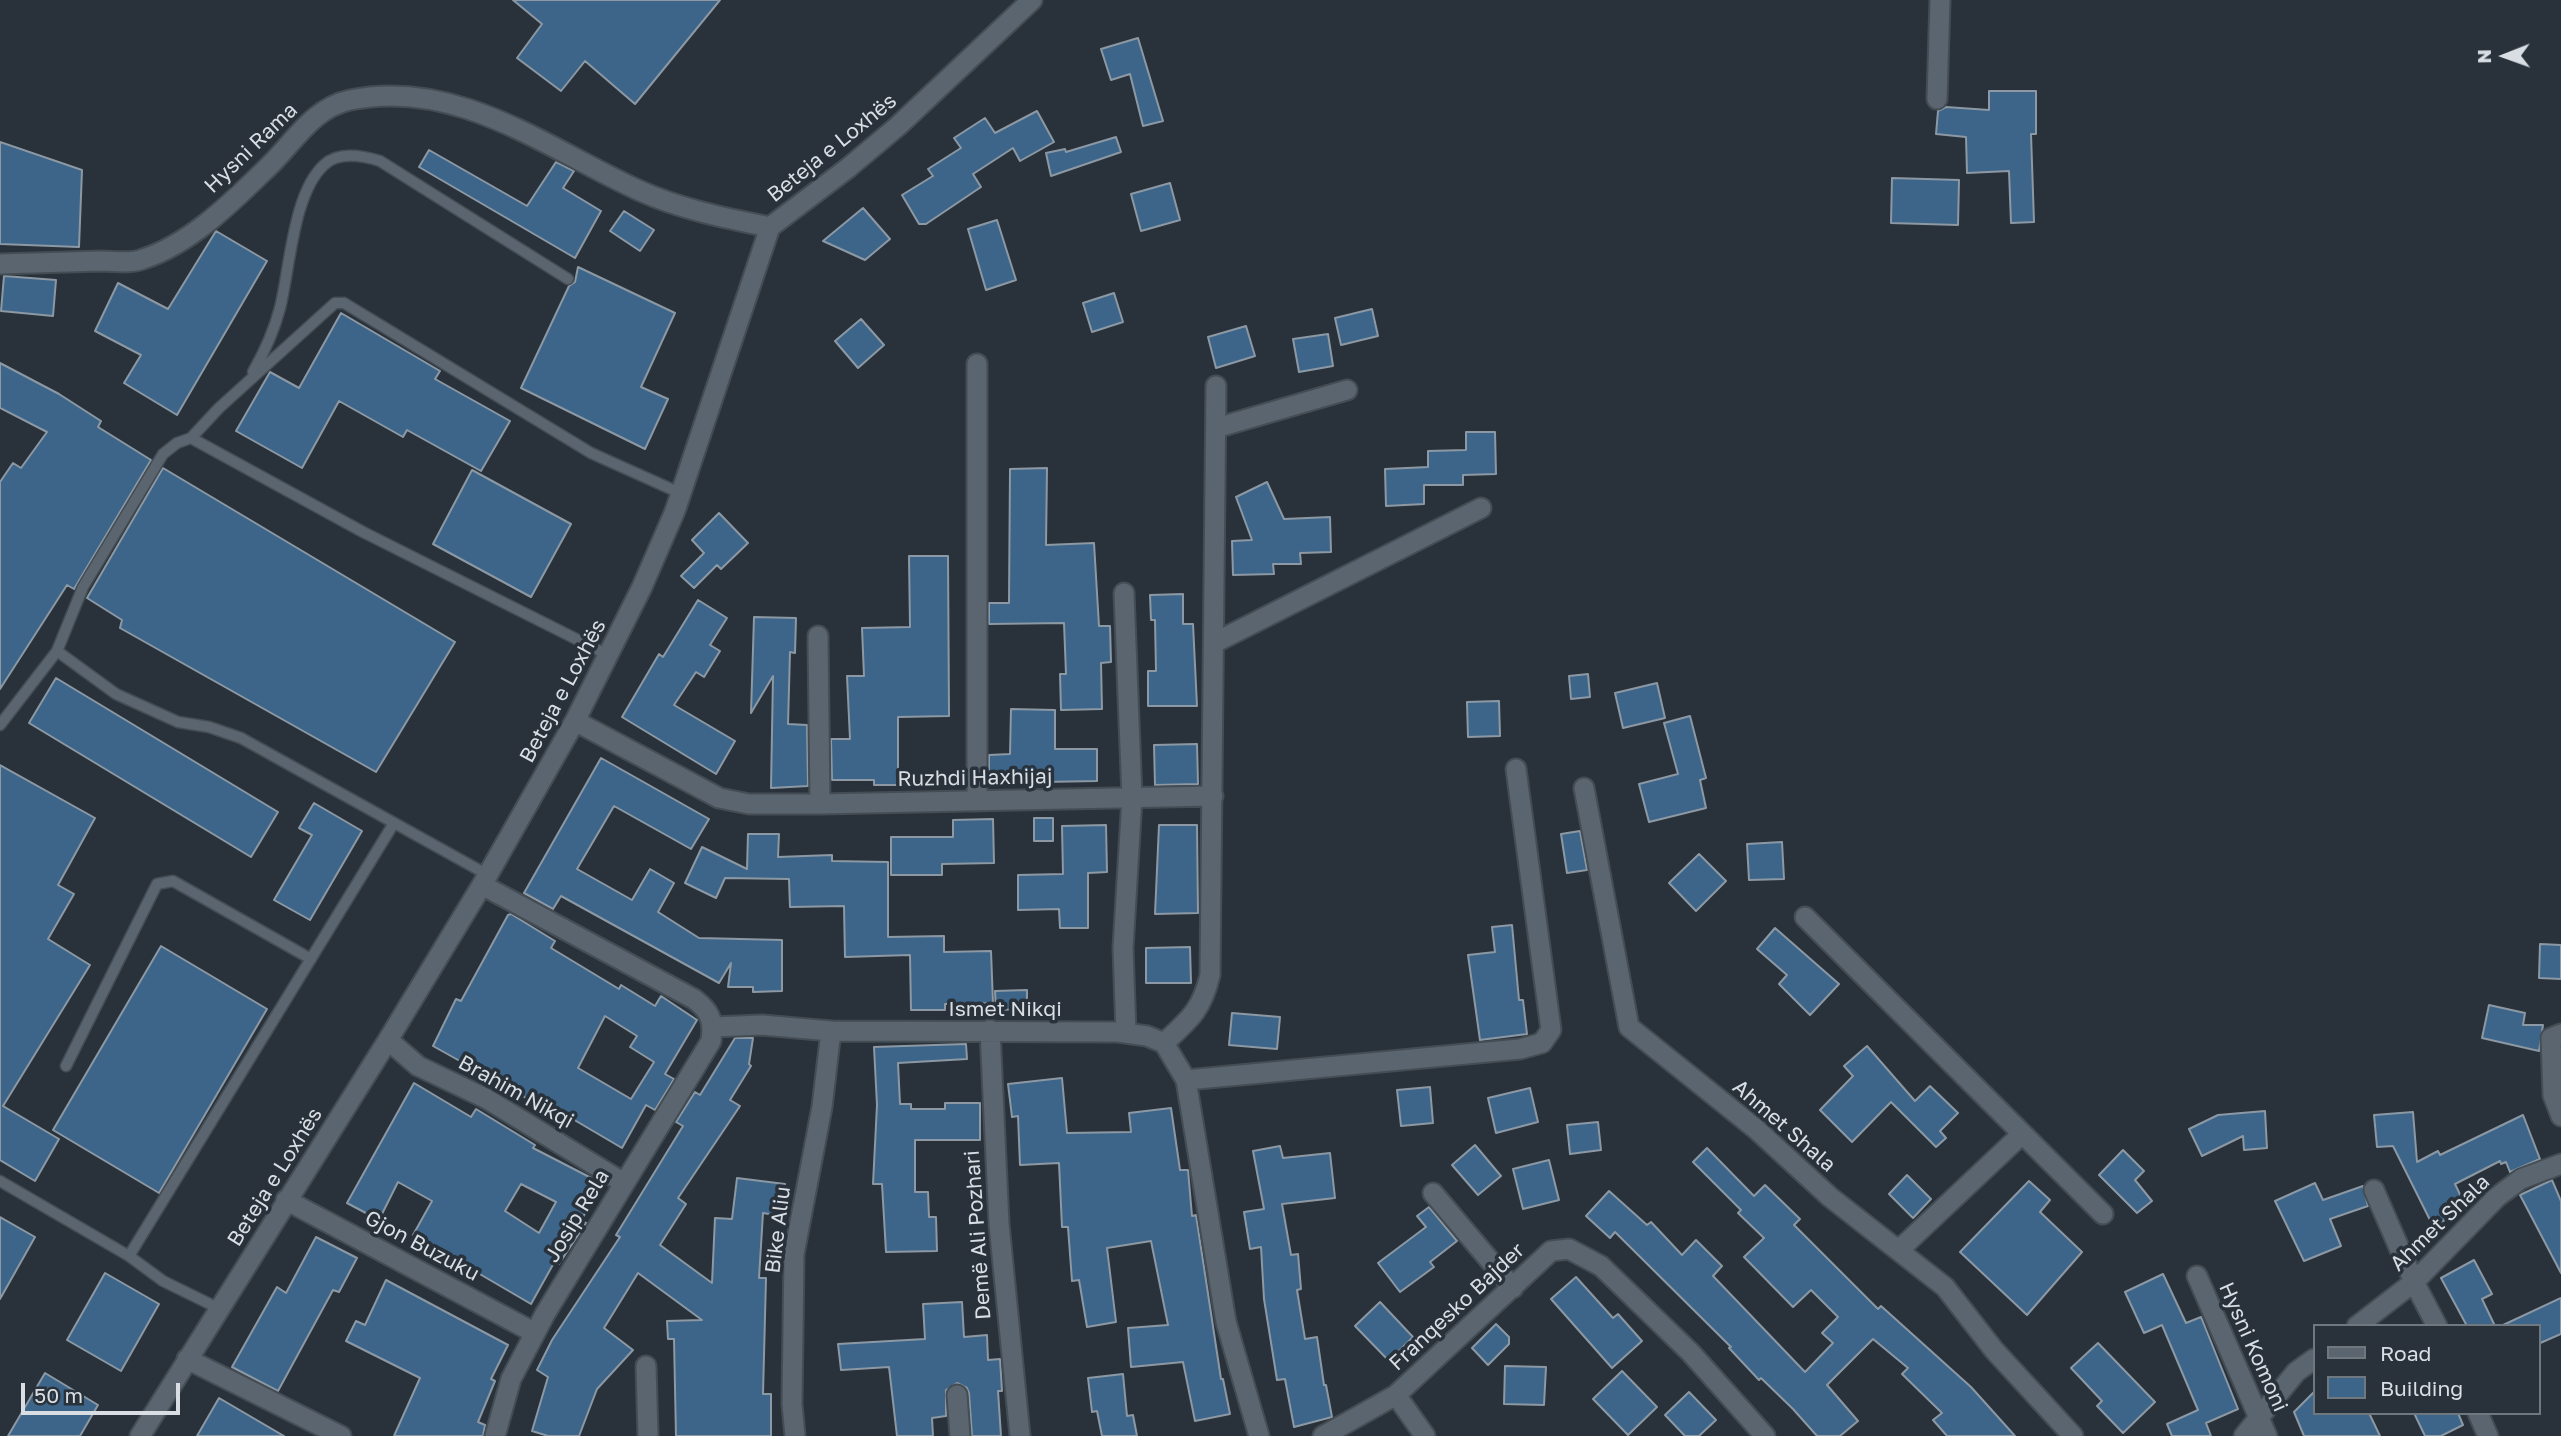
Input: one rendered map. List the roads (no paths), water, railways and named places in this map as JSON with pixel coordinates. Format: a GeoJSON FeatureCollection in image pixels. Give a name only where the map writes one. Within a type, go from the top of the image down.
{"type":"FeatureCollection","features":[{"type":"Feature","properties":{"kind":"street","name":"Beteja e Loxhës"},"geometry":{"type":"LineString","coordinates":[[140,1436],[388,1040],[485,880],[575,721],[648,574],[680,493],[770,227],[898,126],[1032,0]]}},
{"type":"Feature","properties":{"kind":"street"},"geometry":{"type":"LineString","coordinates":[[1937,99],[1940,0]]}},
{"type":"Feature","properties":{"kind":"street","name":"Hysni Rama"},"geometry":{"type":"LineString","coordinates":[[0,264],[140,261],[168,249],[197,229],[267,169],[322,110],[350,100],[382,98],[419,97],[461,106],[519,128],[637,190],[699,213],[770,227]]}},
{"type":"Feature","properties":{"kind":"street"},"geometry":{"type":"LineString","coordinates":[[977,363],[977,801]]}},
{"type":"Feature","properties":{"kind":"street"},"geometry":{"type":"LineString","coordinates":[[1216,386],[1210,975],[1205,997],[1195,1014],[1164,1043],[1186,1080],[1226,1322],[1259,1436]]}},
{"type":"Feature","properties":{"kind":"street"},"geometry":{"type":"LineString","coordinates":[[1216,428],[1347,390]]}},
{"type":"Feature","properties":{"kind":"street"},"geometry":{"type":"LineString","coordinates":[[1214,643],[1481,508]]}},
{"type":"Feature","properties":{"kind":"street"},"geometry":{"type":"LineString","coordinates":[[1124,593],[1132,798],[1123,948],[1126,1033]]}},
{"type":"Feature","properties":{"kind":"street"},"geometry":{"type":"LineString","coordinates":[[818,636],[820,804]]}},
{"type":"Feature","properties":{"kind":"street","name":"Ruzhdi Haxhijaj"},"geometry":{"type":"LineString","coordinates":[[575,721],[719,798],[749,804],[1213,796]]}},
{"type":"Feature","properties":{"kind":"street"},"geometry":{"type":"LineString","coordinates":[[1186,1080],[1520,1049],[1542,1042],[1551,1030],[1516,769]]}},
{"type":"Feature","properties":{"kind":"street","name":"Ahmet Shala"},"geometry":{"type":"LineString","coordinates":[[1584,788],[1629,1027],[1756,1129],[1830,1197],[1900,1249],[1945,1287],[1994,1350],[2073,1436]]}},
{"type":"Feature","properties":{"kind":"street"},"geometry":{"type":"LineString","coordinates":[[485,880],[694,999],[709,1010],[713,1027]]}},
{"type":"Feature","properties":{"kind":"street"},"geometry":{"type":"LineString","coordinates":[[1805,916],[2021,1135],[2103,1214]]}},
{"type":"Feature","properties":{"kind":"street","name":"Ismet Nikqi"},"geometry":{"type":"LineString","coordinates":[[713,1027],[762,1025],[831,1031],[1126,1033],[1147,1036],[1164,1043]]}},
{"type":"Feature","properties":{"kind":"street","name":"Josip Rela"},"geometry":{"type":"LineString","coordinates":[[495,1436],[511,1379],[624,1183],[711,1041],[713,1027]]}},
{"type":"Feature","properties":{"kind":"street","name":"Demë Ali Pozhari"},"geometry":{"type":"LineString","coordinates":[[990,1030],[999,1224],[1020,1436]]}},
{"type":"Feature","properties":{"kind":"street","name":"Bike Aliu"},"geometry":{"type":"LineString","coordinates":[[795,1436],[792,1404],[794,1254],[822,1107],[831,1031]]}},
{"type":"Feature","properties":{"kind":"street"},"geometry":{"type":"LineString","coordinates":[[2561,1034],[2551,1038],[2553,1095],[2561,1116]]}},
{"type":"Feature","properties":{"kind":"street","name":"Brahim Nikqi"},"geometry":{"type":"LineString","coordinates":[[388,1040],[418,1066],[497,1105],[624,1183]]}},
{"type":"Feature","properties":{"kind":"street"},"geometry":{"type":"LineString","coordinates":[[1900,1249],[2021,1135]]}},
{"type":"Feature","properties":{"kind":"street","name":"Ahmet Shala"},"geometry":{"type":"LineString","coordinates":[[2360,1324],[2414,1282],[2497,1197],[2521,1179],[2561,1164]]}},
{"type":"Feature","properties":{"kind":"street"},"geometry":{"type":"LineString","coordinates":[[2374,1190],[2414,1282],[2436,1324]]}},
{"type":"Feature","properties":{"kind":"street"},"geometry":{"type":"LineString","coordinates":[[1433,1193],[1513,1288]]}},
{"type":"Feature","properties":{"kind":"street","name":"Gjon Buzuku"},"geometry":{"type":"LineString","coordinates":[[286,1200],[535,1334]]}},
{"type":"Feature","properties":{"kind":"street","name":"Franqesko Bajder"},"geometry":{"type":"LineString","coordinates":[[1322,1436],[1396,1395],[1551,1251],[1569,1249],[1601,1266],[1691,1353],[1765,1436]]}},
{"type":"Feature","properties":{"kind":"street","name":"Hysni Komoni"},"geometry":{"type":"LineString","coordinates":[[2197,1276],[2264,1428]]}},
{"type":"Feature","properties":{"kind":"street"},"geometry":{"type":"LineString","coordinates":[[187,1359],[341,1436]]}},
{"type":"Feature","properties":{"kind":"street"},"geometry":{"type":"LineString","coordinates":[[2244,1436],[2264,1428],[2297,1372],[2312,1361]]}},
{"type":"Feature","properties":{"kind":"street"},"geometry":{"type":"LineString","coordinates":[[646,1366],[648,1436]]}},
{"type":"Feature","properties":{"kind":"street"},"geometry":{"type":"LineString","coordinates":[[957,1395],[960,1436]]}},
{"type":"Feature","properties":{"kind":"street"},"geometry":{"type":"LineString","coordinates":[[1396,1395],[1425,1436]]}},
{"type":"Feature","properties":{"kind":"street"},"geometry":{"type":"LineString","coordinates":[[2478,1415],[2488,1436]]}},
{"type":"Feature","properties":{"kind":"lane"},"geometry":{"type":"LineString","coordinates":[[247,382],[268,346],[279,311],[301,204],[314,177],[325,162],[360,155],[380,162],[568,279]]}},
{"type":"Feature","properties":{"kind":"lane"},"geometry":{"type":"LineString","coordinates":[[0,725],[57,651],[83,587],[163,454],[177,443],[191,438],[247,382],[335,303],[344,303],[591,453],[680,493]]}},
{"type":"Feature","properties":{"kind":"lane"},"geometry":{"type":"LineString","coordinates":[[191,438],[363,532],[608,655]]}},
{"type":"Feature","properties":{"kind":"lane"},"geometry":{"type":"LineString","coordinates":[[57,651],[116,694],[168,718],[209,727],[241,738],[394,823],[485,880]]}},
{"type":"Feature","properties":{"kind":"lane"},"geometry":{"type":"LineString","coordinates":[[129,1256],[394,823]]}},
{"type":"Feature","properties":{"kind":"lane"},"geometry":{"type":"LineString","coordinates":[[66,1066],[157,884],[173,881],[311,959]]}},
{"type":"Feature","properties":{"kind":"lane"},"geometry":{"type":"LineString","coordinates":[[0,1181],[129,1256],[163,1281],[220,1308]]}}]}
